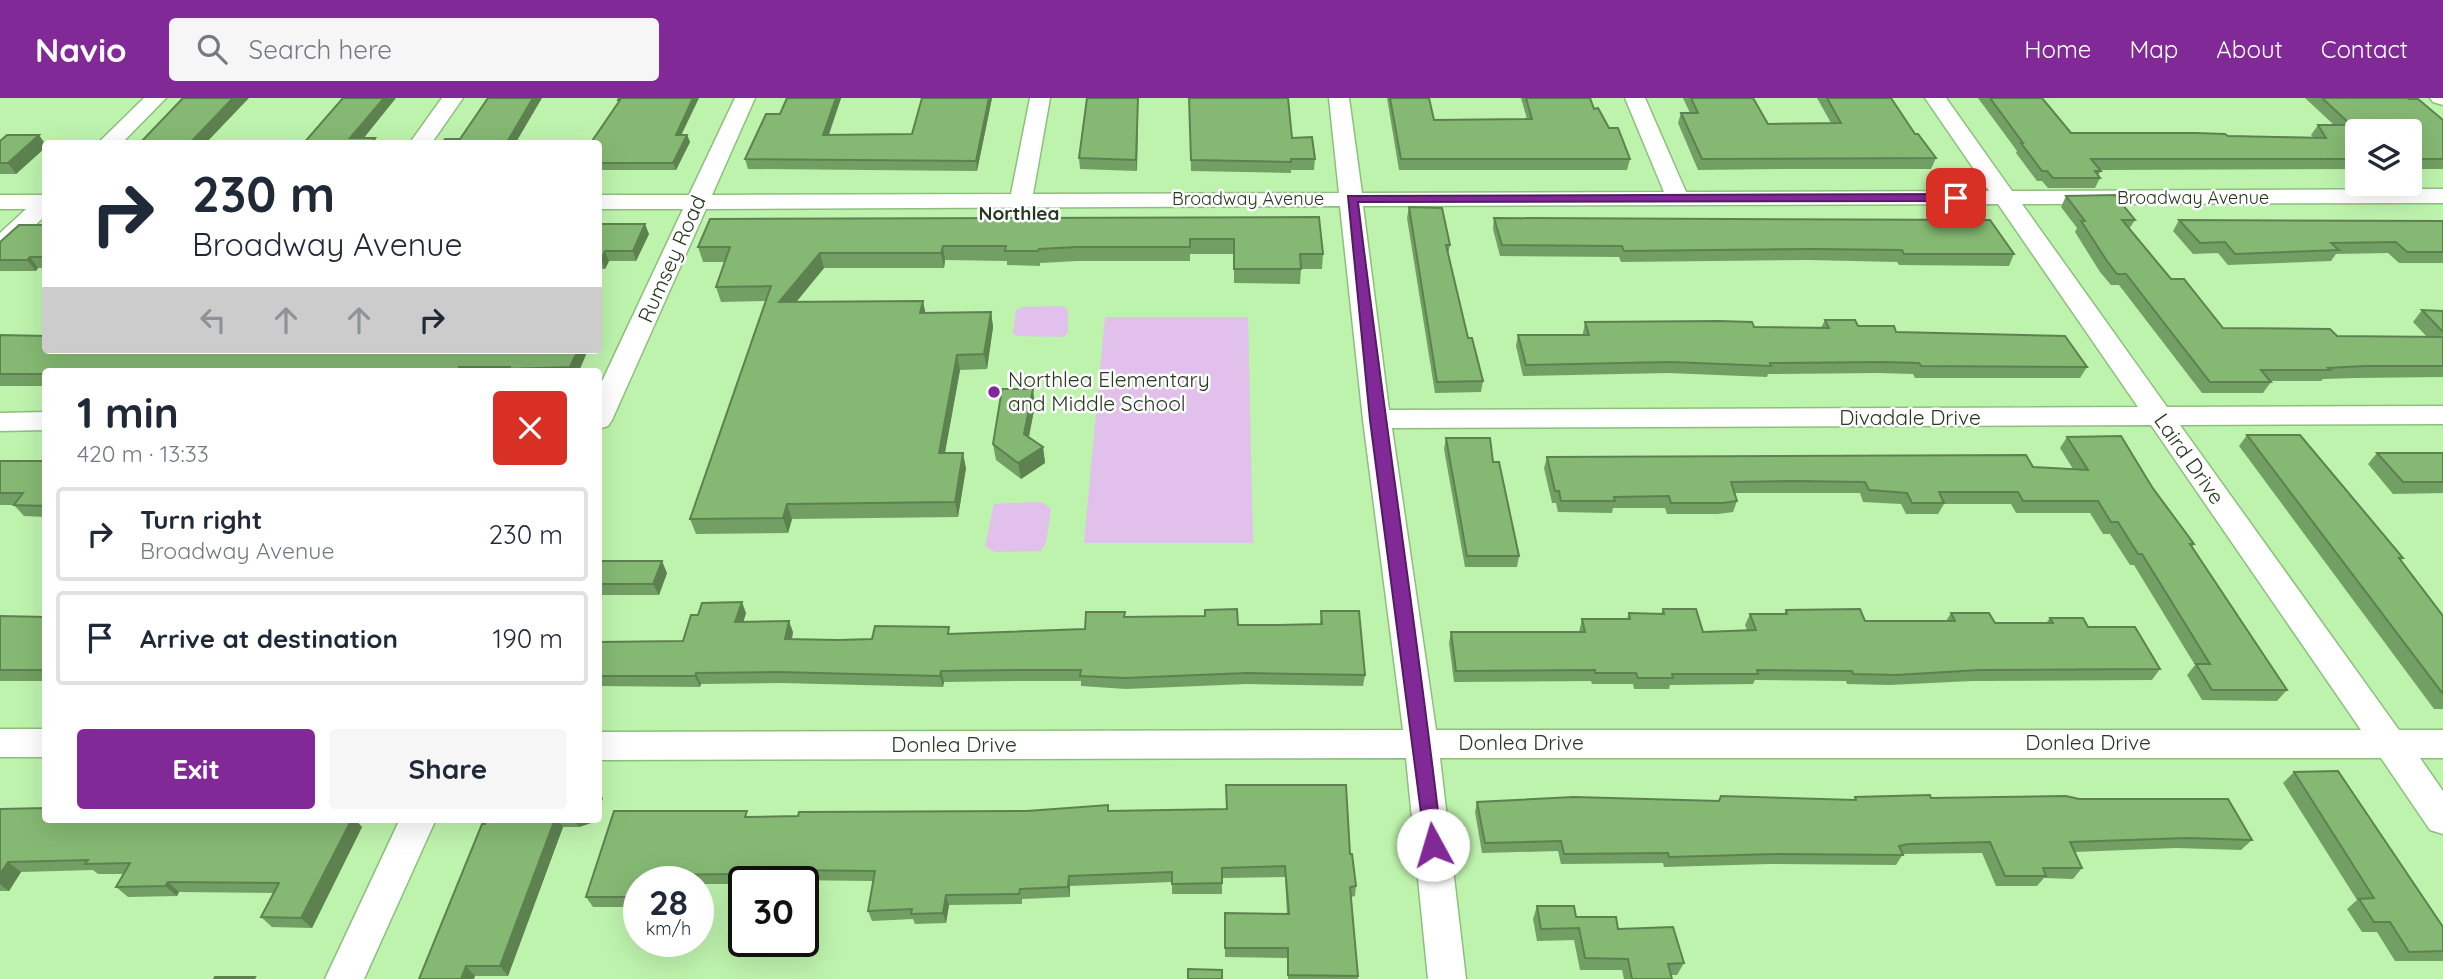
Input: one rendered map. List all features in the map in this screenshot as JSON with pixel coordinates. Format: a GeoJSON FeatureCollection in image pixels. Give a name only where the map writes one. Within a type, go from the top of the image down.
{"type":"FeatureCollection","features":[{"type":"Feature","properties":{"kind":"street"},"geometry":{"type":"LineString","coordinates":[[112,140],[156,98]]}},
{"type":"Feature","properties":{"kind":"street"},"geometry":{"type":"LineString","coordinates":[[423,140],[453,98]]}},
{"type":"Feature","properties":{"kind":"street","name":"Rumsey Road"},"geometry":{"type":"LineString","coordinates":[[602,413],[745,98]]}},
{"type":"Feature","properties":{"kind":"street"},"geometry":{"type":"LineString","coordinates":[[1021,199],[1040,98]]}},
{"type":"Feature","properties":{"kind":"street"},"geometry":{"type":"LineString","coordinates":[[1339,98],[1377,420],[1422,744],[1447,979]]}},
{"type":"Feature","properties":{"kind":"street"},"geometry":{"type":"LineString","coordinates":[[1635,98],[1678,199]]}},
{"type":"Feature","properties":{"kind":"street","name":"Laird Drive"},"geometry":{"type":"LineString","coordinates":[[1935,98],[2443,819]]}},
{"type":"Feature","properties":{"kind":"street","name":"Broadway Avenue"},"geometry":{"type":"LineString","coordinates":[[602,202],[2443,196]]}},
{"type":"Feature","properties":{"kind":"street"},"geometry":{"type":"LineString","coordinates":[[0,202],[42,202]]}},
{"type":"Feature","properties":{"kind":"street"},"geometry":{"type":"LineString","coordinates":[[0,246],[42,206]]}},
{"type":"Feature","properties":{"kind":"street","name":"Divadale Drive"},"geometry":{"type":"LineString","coordinates":[[1377,420],[2443,415]]}},
{"type":"Feature","properties":{"kind":"street"},"geometry":{"type":"LineString","coordinates":[[0,422],[42,421]]}},
{"type":"Feature","properties":{"kind":"street"},"geometry":{"type":"LineString","coordinates":[[0,743],[42,743]]}},
{"type":"Feature","properties":{"kind":"street","name":"Donlea Drive"},"geometry":{"type":"LineString","coordinates":[[602,746],[2443,744]]}},
{"type":"Feature","properties":{"kind":"street"},"geometry":{"type":"LineString","coordinates":[[344,979],[416,823]]}},
{"type":"Feature","properties":{"kind":"shaded area"},"geometry":{"type":"Polygon","coordinates":[[[1062,306],[1068,310],[1068,332],[1064,337],[1013,334],[1016,310],[1023,307],[1062,306]]]}},
{"type":"Feature","properties":{"kind":"shaded area"},"geometry":{"type":"Polygon","coordinates":[[[1105,317],[1248,317],[1253,543],[1084,543],[1105,317]]]}},
{"type":"Feature","properties":{"kind":"shaded area"},"geometry":{"type":"Polygon","coordinates":[[[1044,503],[1051,509],[1046,542],[1041,551],[995,552],[985,546],[994,504],[1044,503]]]}},
{"type":"Feature","properties":{"kind":"building"},"geometry":{"type":"Polygon","coordinates":[[[183,98],[233,98],[193,140],[143,140],[183,98]]]}},
{"type":"Feature","properties":{"kind":"building"},"geometry":{"type":"Polygon","coordinates":[[[343,98],[384,98],[350,138],[375,138],[373,140],[306,140],[343,98]]]}},
{"type":"Feature","properties":{"kind":"building"},"geometry":{"type":"Polygon","coordinates":[[[488,98],[533,98],[508,140],[444,140],[460,139],[488,98]]]}},
{"type":"Feature","properties":{"kind":"building"},"geometry":{"type":"Polygon","coordinates":[[[693,98],[676,135],[687,135],[673,163],[602,163],[602,140],[593,140],[618,100],[693,98]]]}},
{"type":"Feature","properties":{"kind":"building"},"geometry":{"type":"Polygon","coordinates":[[[787,98],[836,98],[823,135],[912,134],[922,98],[989,98],[976,161],[745,159],[766,114],[780,114],[787,98]]]}},
{"type":"Feature","properties":{"kind":"building"},"geometry":{"type":"Polygon","coordinates":[[[1087,98],[1138,98],[1136,160],[1079,158],[1087,98]]]}},
{"type":"Feature","properties":{"kind":"building"},"geometry":{"type":"Polygon","coordinates":[[[1189,98],[1288,98],[1292,138],[1312,137],[1315,159],[1291,159],[1291,162],[1191,160],[1189,98]]]}},
{"type":"Feature","properties":{"kind":"building"},"geometry":{"type":"Polygon","coordinates":[[[1390,98],[1429,98],[1434,120],[1532,119],[1526,98],[1590,98],[1594,109],[1598,108],[1609,128],[1618,128],[1630,159],[1401,159],[1390,98]]]}},
{"type":"Feature","properties":{"kind":"building"},"geometry":{"type":"Polygon","coordinates":[[[1691,98],[1753,98],[1768,124],[1841,123],[1827,98],[1891,98],[1915,134],[1918,134],[1936,158],[1702,159],[1681,113],[1698,113],[1691,98]]]}},
{"type":"Feature","properties":{"kind":"building"},"geometry":{"type":"Polygon","coordinates":[[[1990,98],[2042,98],[2071,133],[2196,133],[2326,138],[2318,125],[2345,125],[2345,159],[2091,159],[2101,171],[2095,171],[2100,178],[2053,178],[2047,171],[2042,171],[1990,98]]]}},
{"type":"Feature","properties":{"kind":"building"},"geometry":{"type":"Polygon","coordinates":[[[2322,98],[2418,99],[2443,120],[2443,159],[2422,159],[2422,119],[2345,119],[2322,98]]]}},
{"type":"Feature","properties":{"kind":"building"},"geometry":{"type":"Polygon","coordinates":[[[7,135],[39,135],[8,163],[0,163],[0,141],[7,135]]]}},
{"type":"Feature","properties":{"kind":"building"},"geometry":{"type":"Polygon","coordinates":[[[2115,195],[2135,220],[2122,220],[2171,279],[2184,279],[2223,328],[2330,329],[2337,336],[2443,337],[2443,366],[2261,370],[2271,382],[2210,382],[2126,274],[2117,274],[2081,221],[2085,221],[2066,196],[2115,195]]]}},
{"type":"Feature","properties":{"kind":"building"},"geometry":{"type":"Polygon","coordinates":[[[1409,207],[1442,208],[1450,245],[1446,245],[1468,338],[1472,338],[1483,381],[1437,382],[1409,207]]]}},
{"type":"Feature","properties":{"kind":"building"},"geometry":{"type":"Polygon","coordinates":[[[1319,217],[1323,254],[1300,254],[1301,269],[1234,269],[1234,239],[1190,239],[1190,247],[1076,247],[1005,251],[1006,246],[943,246],[941,253],[820,253],[779,302],[923,301],[920,313],[991,312],[984,354],[957,355],[939,453],[963,453],[955,502],[787,504],[783,518],[690,519],[771,286],[716,287],[730,247],[698,247],[710,219],[1319,217]]]}},
{"type":"Feature","properties":{"kind":"building"},"geometry":{"type":"Polygon","coordinates":[[[1494,218],[1990,220],[2014,254],[1904,254],[1902,250],[1813,249],[1624,251],[1622,246],[1502,245],[1494,218]]]}},
{"type":"Feature","properties":{"kind":"building"},"geometry":{"type":"Polygon","coordinates":[[[2179,220],[2443,221],[2443,252],[2407,252],[2396,242],[2331,243],[2339,250],[2235,254],[2225,242],[2200,243],[2179,220]]]}},
{"type":"Feature","properties":{"kind":"building"},"geometry":{"type":"Polygon","coordinates":[[[602,224],[645,224],[633,251],[605,251],[602,257],[602,224]]]}},
{"type":"Feature","properties":{"kind":"building"},"geometry":{"type":"Polygon","coordinates":[[[19,225],[42,225],[42,257],[0,260],[0,242],[19,225]]]}},
{"type":"Feature","properties":{"kind":"building"},"geometry":{"type":"Polygon","coordinates":[[[2422,310],[2443,311],[2443,332],[2422,310]]]}},
{"type":"Feature","properties":{"kind":"building"},"geometry":{"type":"Polygon","coordinates":[[[1825,320],[1855,320],[1858,326],[1894,326],[1896,332],[2065,336],[2087,367],[1921,366],[1919,363],[1883,362],[1770,363],[1771,366],[1671,362],[1526,365],[1518,335],[1589,335],[1585,322],[1719,321],[1752,322],[1754,327],[1829,328],[1825,320]]]}},
{"type":"Feature","properties":{"kind":"building"},"geometry":{"type":"Polygon","coordinates":[[[0,335],[42,336],[42,354],[576,354],[570,367],[42,368],[42,374],[0,374],[0,335]]]}},
{"type":"Feature","properties":{"kind":"building"},"geometry":{"type":"Polygon","coordinates":[[[1002,389],[1033,389],[1024,434],[1043,447],[1018,463],[993,444],[1002,389]]]}},
{"type":"Feature","properties":{"kind":"building"},"geometry":{"type":"Polygon","coordinates":[[[2247,435],[2300,435],[2403,558],[2399,558],[2443,616],[2443,694],[2247,435]]]}},
{"type":"Feature","properties":{"kind":"building"},"geometry":{"type":"Polygon","coordinates":[[[2121,436],[2287,690],[2212,690],[2196,664],[2210,664],[2142,554],[2138,554],[2118,522],[2111,522],[2098,501],[2023,501],[2018,492],[1939,492],[1944,503],[1912,503],[1907,493],[1869,490],[1865,482],[1796,481],[1731,482],[1737,501],[1723,503],[1671,503],[1669,496],[1614,497],[1615,501],[1561,501],[1559,491],[1555,491],[1547,457],[2026,455],[2033,467],[2088,470],[2067,437],[2121,436]]]}},
{"type":"Feature","properties":{"kind":"building"},"geometry":{"type":"Polygon","coordinates":[[[1446,438],[1490,438],[1493,462],[1499,462],[1519,556],[1467,556],[1446,438]]]}},
{"type":"Feature","properties":{"kind":"building"},"geometry":{"type":"Polygon","coordinates":[[[2377,453],[2443,453],[2443,482],[2403,482],[2377,453]]]}},
{"type":"Feature","properties":{"kind":"building"},"geometry":{"type":"Polygon","coordinates":[[[0,461],[42,461],[42,506],[14,505],[23,493],[0,493],[0,461]]]}},
{"type":"Feature","properties":{"kind":"building"},"geometry":{"type":"Polygon","coordinates":[[[602,561],[662,561],[653,584],[602,584],[602,561]]]}},
{"type":"Feature","properties":{"kind":"building"},"geometry":{"type":"Polygon","coordinates":[[[742,602],[735,622],[789,621],[785,639],[839,640],[872,639],[875,626],[949,627],[948,634],[1085,629],[1086,612],[1125,612],[1124,617],[1205,616],[1205,610],[1237,609],[1238,625],[1279,625],[1322,624],[1321,611],[1359,611],[1365,675],[1247,673],[1125,678],[1080,676],[1081,670],[1013,670],[941,671],[940,676],[777,672],[696,673],[695,676],[602,676],[602,642],[683,641],[691,615],[698,615],[702,603],[742,602]]]}},
{"type":"Feature","properties":{"kind":"building"},"geometry":{"type":"Polygon","coordinates":[[[1663,609],[1696,609],[1703,632],[1756,630],[1750,614],[1787,614],[1786,610],[1860,609],[1865,621],[1955,621],[1951,613],[1989,613],[1995,623],[2053,623],[2050,618],[2083,618],[2088,627],[2135,627],[2160,669],[1979,670],[1896,675],[1853,674],[1852,671],[1757,670],[1758,674],[1672,674],[1673,678],[1638,678],[1636,673],[1595,673],[1595,670],[1456,671],[1451,632],[1585,632],[1582,619],[1630,619],[1629,613],[1664,614],[1663,609]]]}},
{"type":"Feature","properties":{"kind":"building"},"geometry":{"type":"Polygon","coordinates":[[[0,616],[42,617],[42,670],[0,670],[0,616]]]}},
{"type":"Feature","properties":{"kind":"building"},"geometry":{"type":"Polygon","coordinates":[[[2338,771],[2443,927],[2443,951],[2409,952],[2390,922],[2374,922],[2359,899],[2374,898],[2294,772],[2338,771]]]}},
{"type":"Feature","properties":{"kind":"building"},"geometry":{"type":"Polygon","coordinates":[[[1226,785],[1346,785],[1350,854],[1356,886],[1350,887],[1358,976],[1288,975],[1288,948],[1225,948],[1225,913],[1289,914],[1285,866],[1222,868],[1222,883],[1172,884],[1172,872],[1069,876],[1068,887],[1020,889],[1019,894],[946,895],[943,913],[911,914],[912,909],[868,911],[875,871],[819,870],[819,866],[728,866],[728,874],[714,874],[714,866],[623,866],[623,897],[586,897],[614,811],[747,811],[745,817],[798,816],[799,812],[1027,811],[1108,805],[1108,811],[1227,809],[1226,785]]]}},
{"type":"Feature","properties":{"kind":"building"},"geometry":{"type":"Polygon","coordinates":[[[1930,795],[1931,798],[2066,796],[2079,799],[2228,799],[2252,840],[2187,838],[2070,842],[2082,868],[2043,868],[2046,876],[2005,876],[1990,842],[1908,844],[1899,846],[1903,855],[1669,857],[1668,853],[1564,854],[1561,841],[1485,843],[1477,802],[1574,797],[1719,801],[1721,796],[1856,800],[1855,797],[1930,795]]]}},
{"type":"Feature","properties":{"kind":"building"},"geometry":{"type":"Polygon","coordinates":[[[42,808],[42,823],[350,823],[301,918],[261,917],[279,883],[168,882],[165,886],[116,887],[130,863],[85,864],[88,860],[8,862],[0,874],[0,809],[42,808]]]}},
{"type":"Feature","properties":{"kind":"building"},"geometry":{"type":"Polygon","coordinates":[[[554,823],[500,966],[466,966],[461,979],[419,979],[482,824],[554,823]]]}},
{"type":"Feature","properties":{"kind":"building"},"geometry":{"type":"Polygon","coordinates":[[[1537,906],[1574,906],[1576,917],[1616,917],[1618,929],[1673,927],[1684,963],[1668,964],[1672,979],[1632,979],[1628,959],[1585,958],[1579,928],[1541,929],[1537,906]]]}},
{"type":"Feature","properties":{"kind":"building"},"geometry":{"type":"Polygon","coordinates":[[[1188,969],[1222,970],[1222,979],[1188,979],[1188,969]]]}},
{"type":"Feature","properties":{"kind":"building"},"geometry":{"type":"Polygon","coordinates":[[[215,977],[255,977],[214,979],[215,977]]]}},
{"type":"Feature","properties":{"kind":"place","name":"Northlea Elementary and Middle School"},"geometry":{"type":"Point","coordinates":[994,392]}},
{"type":"Feature","properties":{"kind":"district","name":"Northlea"},"geometry":{"type":"Point","coordinates":[1019,213]}},
{"type":"Feature","properties":{"kind":"route"},"geometry":{"type":"LineString","coordinates":[[1433,845],[1377,420],[1352,198],[1956,198]]}}]}
